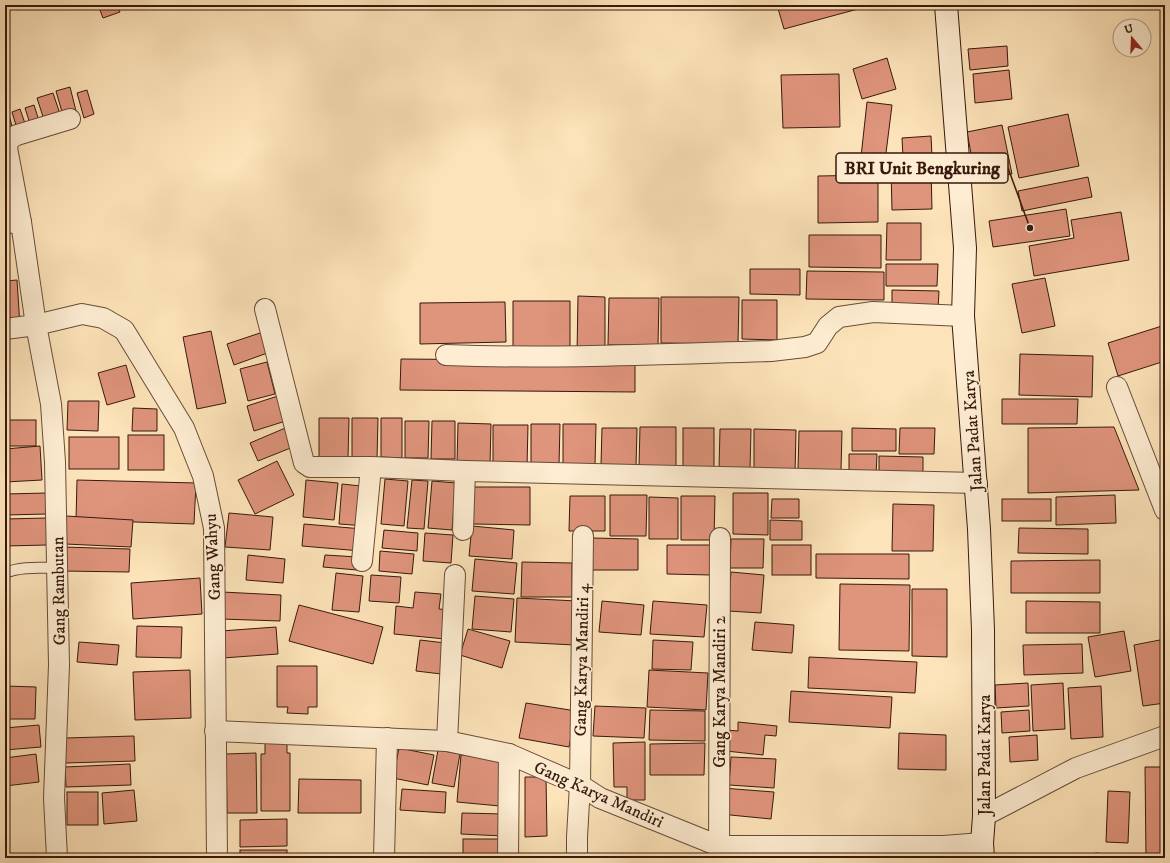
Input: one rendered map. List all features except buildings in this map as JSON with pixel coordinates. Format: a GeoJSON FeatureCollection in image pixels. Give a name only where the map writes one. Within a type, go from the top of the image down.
{"type":"FeatureCollection","features":[{"type":"Feature","properties":{"kind":"main road","name":"Jalan Padat Karya"},"geometry":{"type":"LineString","coordinates":[[946,5],[965,248],[963,316],[976,484],[984,630],[984,816],[982,850]]}},
{"type":"Feature","properties":{"kind":"street","name":"Gang Rambutan"},"geometry":{"type":"LineString","coordinates":[[57,858],[54,798],[59,665],[56,462],[51,404],[36,325],[13,223],[7,148],[9,139],[17,135],[70,118]]}},
{"type":"Feature","properties":{"kind":"street"},"geometry":{"type":"LineString","coordinates":[[265,309],[304,463],[310,467],[371,467],[465,471],[976,484]]}},
{"type":"Feature","properties":{"kind":"street"},"geometry":{"type":"LineString","coordinates":[[446,355],[558,356],[771,352],[805,347],[817,343],[828,326],[840,317],[873,312],[963,316]]}},
{"type":"Feature","properties":{"kind":"street","name":"Gang Wahyu"},"geometry":{"type":"LineString","coordinates":[[5,330],[36,325],[82,314],[103,318],[124,330],[184,428],[204,476],[214,528],[217,858]]}},
{"type":"Feature","properties":{"kind":"street"},"geometry":{"type":"LineString","coordinates":[[1117,387],[1165,510]]}},
{"type":"Feature","properties":{"kind":"street"},"geometry":{"type":"LineString","coordinates":[[362,561],[371,467]]}},
{"type":"Feature","properties":{"kind":"street"},"geometry":{"type":"LineString","coordinates":[[463,530],[465,471]]}},
{"type":"Feature","properties":{"kind":"street","name":"Gang Karya Mandiri 4"},"geometry":{"type":"LineString","coordinates":[[577,858],[580,785],[583,536]]}},
{"type":"Feature","properties":{"kind":"street","name":"Gang Karya Mandiri 2"},"geometry":{"type":"LineString","coordinates":[[719,852],[720,538]]}},
{"type":"Feature","properties":{"kind":"street"},"geometry":{"type":"LineString","coordinates":[[447,741],[455,575]]}},
{"type":"Feature","properties":{"kind":"street","name":"Gang Karya Mandiri"},"geometry":{"type":"LineString","coordinates":[[215,732],[447,741],[509,754],[580,785],[600,798],[719,852],[944,846],[982,850]]}},
{"type":"Feature","properties":{"kind":"street"},"geometry":{"type":"LineString","coordinates":[[984,816],[1076,768],[1165,736]]}},
{"type":"Feature","properties":{"kind":"street"},"geometry":{"type":"LineString","coordinates":[[384,858],[387,738]]}},
{"type":"Feature","properties":{"kind":"street"},"geometry":{"type":"LineString","coordinates":[[508,858],[509,754]]}},
{"type":"Feature","properties":{"kind":"lane"},"geometry":{"type":"LineString","coordinates":[[5,572],[30,568],[57,568]]}},
{"type":"Feature","properties":{"kind":"place","name":"BRI Unit Bengkuring"},"geometry":{"type":"Point","coordinates":[1030,228]}}]}
